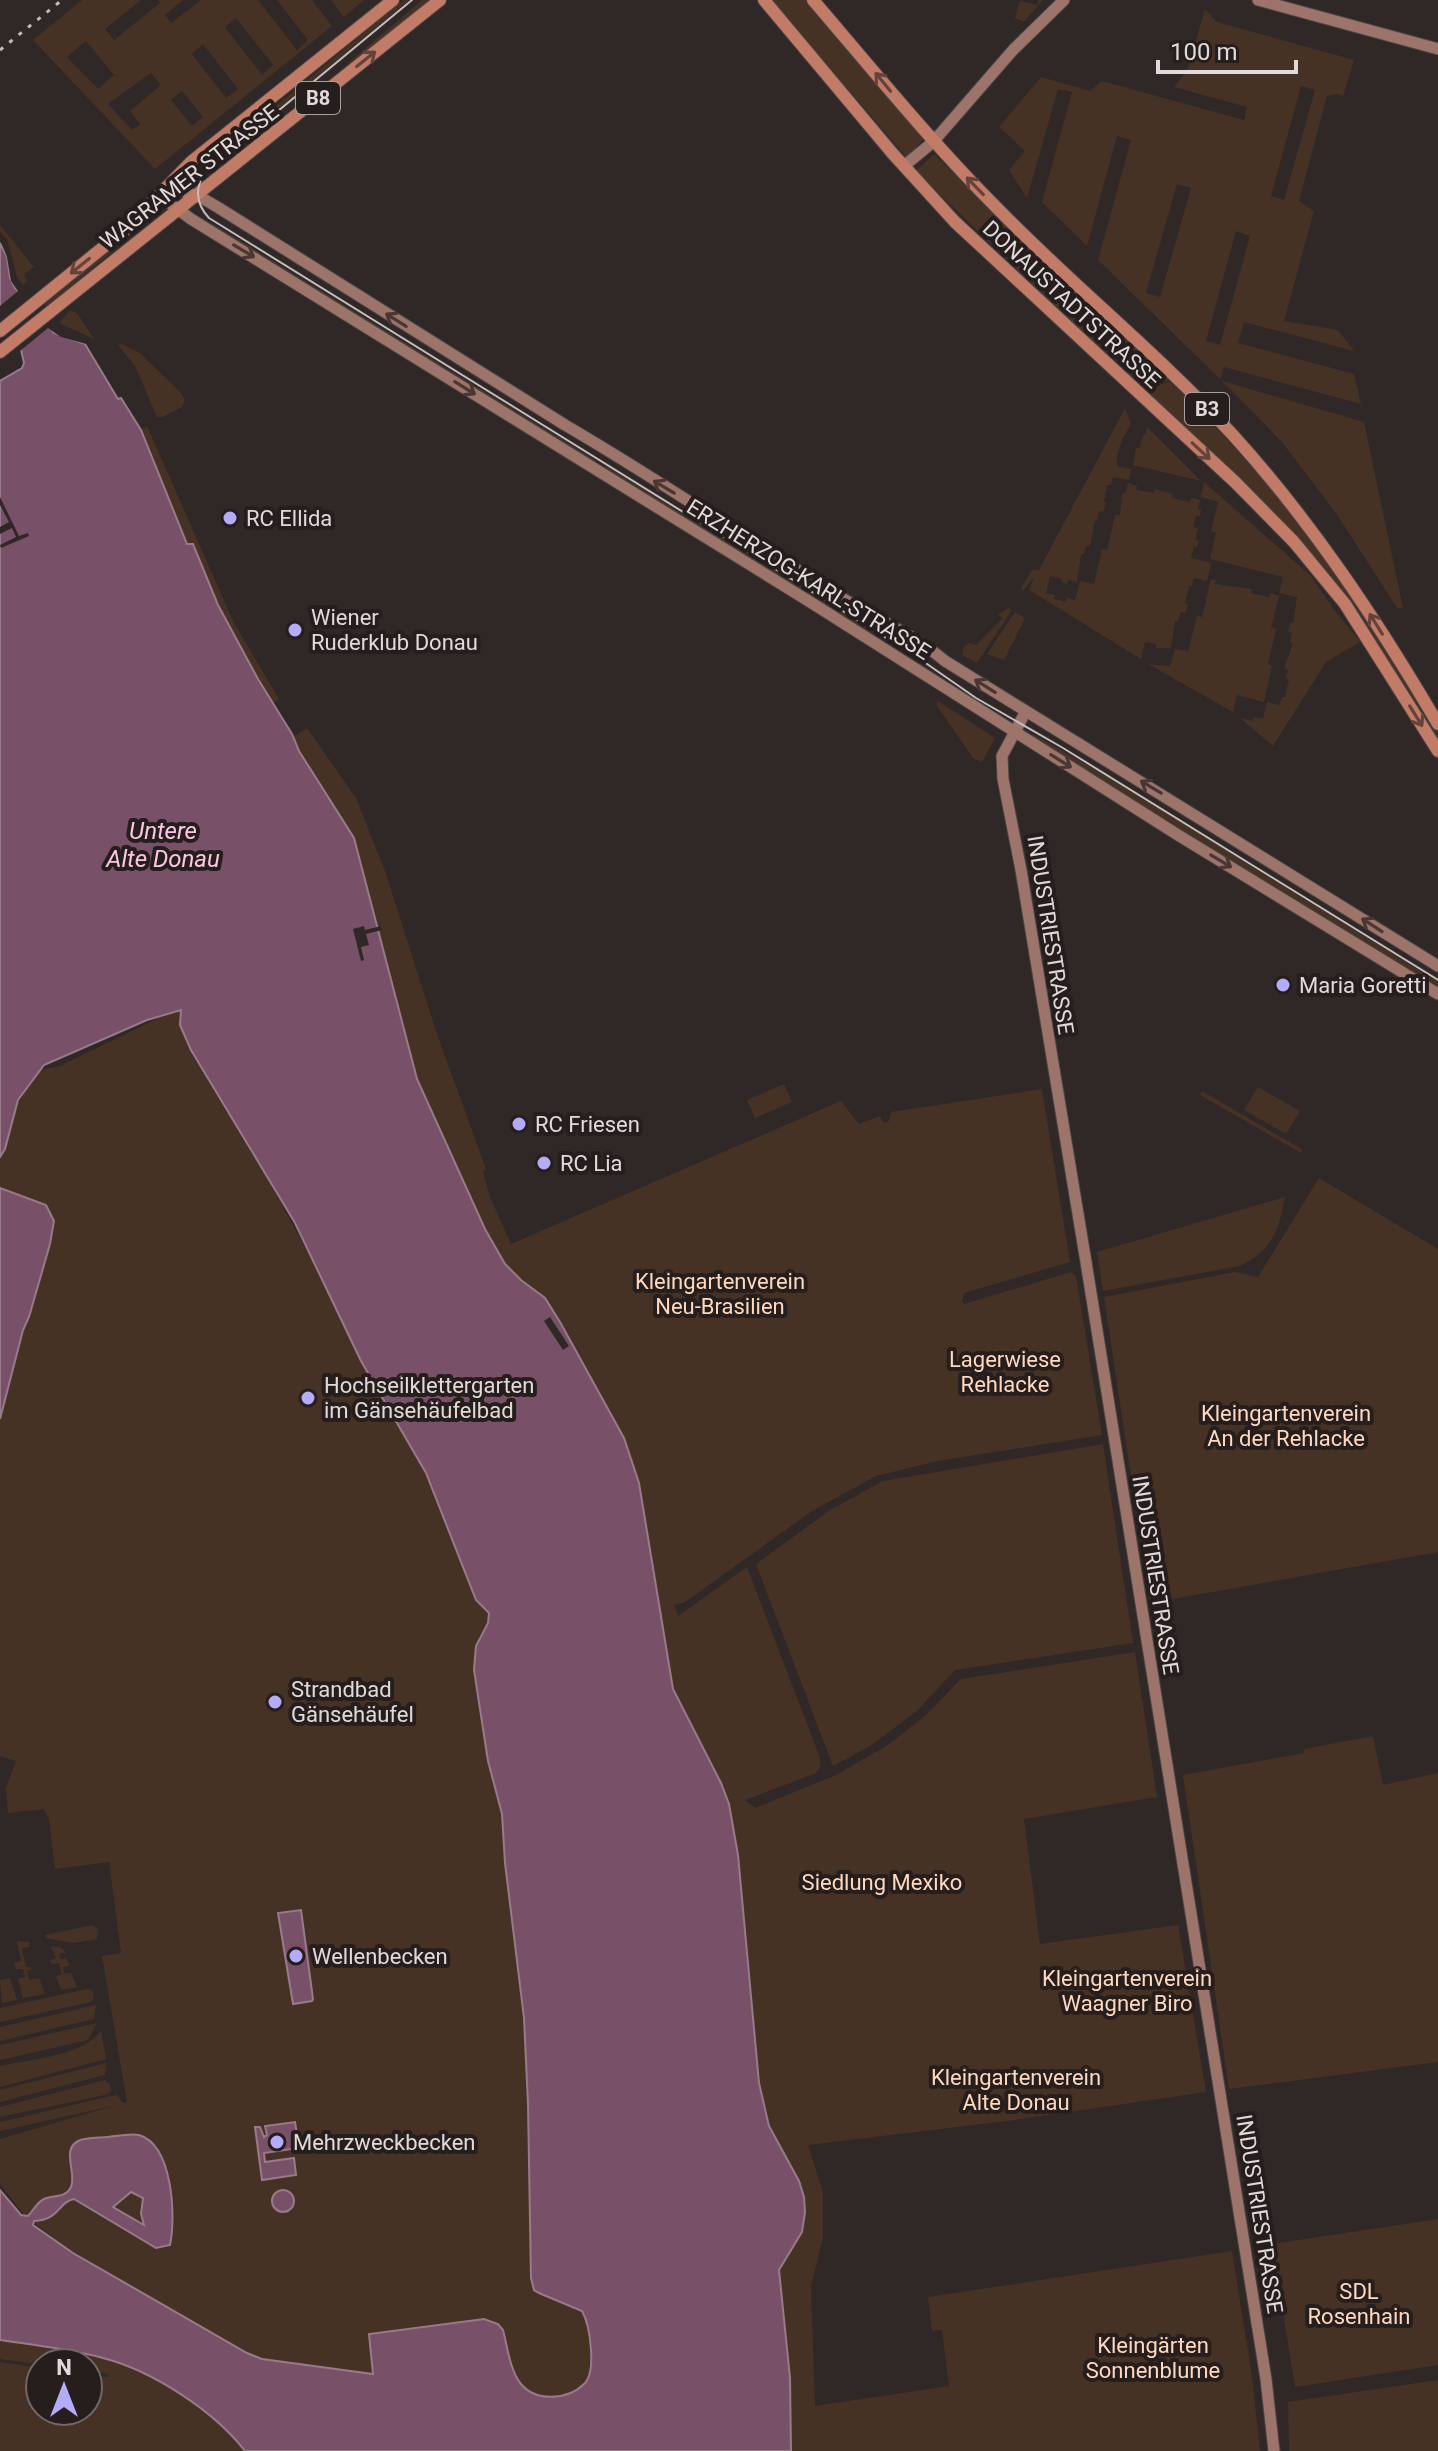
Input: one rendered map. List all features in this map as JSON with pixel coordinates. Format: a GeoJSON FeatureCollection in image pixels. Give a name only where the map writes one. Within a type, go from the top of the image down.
{"type":"FeatureCollection","features":[{"type":"Feature","properties":{"kind":"main road","name":"WAGRAMER STRASSE"},"geometry":{"type":"LineString","coordinates":[[1,330],[127,228],[194,159],[393,0]]}},
{"type":"Feature","properties":{"kind":"main road","name":"WAGRAMER STRASSE"},"geometry":{"type":"LineString","coordinates":[[0,352],[440,0]]}},
{"type":"Feature","properties":{"kind":"main road","name":"DONAUSTADTSTRASSE"},"geometry":{"type":"LineString","coordinates":[[764,0],[955,222],[1235,482],[1294,542],[1345,604],[1438,751]]}},
{"type":"Feature","properties":{"kind":"main road","name":"DONAUSTADTSTRASSE"},"geometry":{"type":"LineString","coordinates":[[813,0],[933,142],[998,210],[1154,356],[1233,435],[1329,555],[1371,615],[1438,724]]}},
{"type":"Feature","properties":{"kind":"main road"},"geometry":{"type":"LineString","coordinates":[[904,166],[933,142],[1013,50],[1064,0]]}},
{"type":"Feature","properties":{"kind":"main road"},"geometry":{"type":"LineString","coordinates":[[1258,0],[1438,49]]}},
{"type":"Feature","properties":{"kind":"main road","name":"ERZHERZOG-KARL-STRASSE"},"geometry":{"type":"LineString","coordinates":[[164,191],[196,196],[611,451],[649,478],[857,607],[930,648],[945,661],[1438,966]]}},
{"type":"Feature","properties":{"kind":"main road","name":"ERZHERZOG-KARL-STRASSE"},"geometry":{"type":"LineString","coordinates":[[164,191],[178,210],[1438,994]]}},
{"type":"Feature","properties":{"kind":"main road","name":"INDUSTRIESTRASSE"},"geometry":{"type":"LineString","coordinates":[[1026,711],[1002,756],[1003,779],[1021,870],[1187,1882],[1266,2379],[1274,2451]]}},
{"type":"Feature","properties":{"kind":"green space"},"geometry":{"type":"Polygon","coordinates":[[[82,0],[141,0],[105,29],[114,40],[160,3],[158,0],[183,0],[165,15],[171,23],[201,0],[258,0],[297,50],[308,40],[277,0],[312,0],[332,26],[155,169],[33,40],[82,0]],[[236,18],[225,27],[262,75],[273,65],[236,18]],[[86,41],[67,57],[98,89],[114,75],[86,41]],[[203,44],[192,54],[226,98],[238,89],[203,44]],[[151,73],[108,104],[132,130],[140,124],[130,111],[161,85],[151,73]],[[182,91],[171,100],[192,126],[203,117],[182,91]]]}},
{"type":"Feature","properties":{"kind":"green space"},"geometry":{"type":"Polygon","coordinates":[[[331,0],[364,0],[344,17],[331,0]]]}},
{"type":"Feature","properties":{"kind":"green space"},"geometry":{"type":"Polygon","coordinates":[[[403,0],[409,0],[255,128],[253,125],[403,0]]]}},
{"type":"Feature","properties":{"kind":"green space"},"geometry":{"type":"Polygon","coordinates":[[[422,0],[430,0],[348,63],[422,0]]]}},
{"type":"Feature","properties":{"kind":"green space"},"geometry":{"type":"Polygon","coordinates":[[[772,0],[807,0],[923,139],[907,158],[772,0]]]}},
{"type":"Feature","properties":{"kind":"green space"},"geometry":{"type":"Polygon","coordinates":[[[1039,0],[1043,0],[1024,22],[1015,18],[1020,1],[1037,5],[1039,0]]]}},
{"type":"Feature","properties":{"kind":"green space"},"geometry":{"type":"Polygon","coordinates":[[[1205,9],[1217,22],[1354,60],[1343,96],[1327,96],[1299,201],[1314,211],[1284,321],[1338,330],[1354,351],[1244,322],[1238,343],[1354,374],[1361,404],[1224,367],[1220,379],[1098,260],[1131,140],[1117,136],[1087,246],[1042,202],[1072,92],[1058,89],[1027,198],[1009,170],[1025,151],[999,127],[1041,77],[1090,91],[1102,81],[1244,120],[1247,107],[1174,87],[1187,71],[1205,9]],[[1301,86],[1271,196],[1284,200],[1315,90],[1301,86]],[[1177,184],[1146,293],[1160,297],[1191,188],[1177,184]],[[1236,231],[1206,341],[1220,345],[1250,236],[1236,231]]]}},
{"type":"Feature","properties":{"kind":"green space"},"geometry":{"type":"Polygon","coordinates":[[[934,154],[1106,322],[1111,350],[1107,354],[916,171],[934,154]]]}},
{"type":"Feature","properties":{"kind":"green space"},"geometry":{"type":"Polygon","coordinates":[[[213,224],[573,446],[595,460],[593,464],[211,226],[213,224]]]}},
{"type":"Feature","properties":{"kind":"green space"},"geometry":{"type":"Polygon","coordinates":[[[0,225],[34,267],[24,274],[27,282],[23,285],[17,277],[0,225]]]}},
{"type":"Feature","properties":{"kind":"green space"},"geometry":{"type":"Polygon","coordinates":[[[116,245],[118,247],[47,306],[44,303],[116,245]]]}},
{"type":"Feature","properties":{"kind":"green space"},"geometry":{"type":"Polygon","coordinates":[[[70,310],[77,313],[94,339],[59,323],[70,310]]]}},
{"type":"Feature","properties":{"kind":"green space"},"geometry":{"type":"Polygon","coordinates":[[[1120,334],[1170,380],[1143,389],[1126,376],[1123,357],[1126,356],[1120,334]]]}},
{"type":"Feature","properties":{"kind":"green space"},"geometry":{"type":"Polygon","coordinates":[[[120,343],[140,353],[182,394],[185,400],[182,407],[157,417],[135,366],[118,345],[120,343]]]}},
{"type":"Feature","properties":{"kind":"green space"},"geometry":{"type":"Polygon","coordinates":[[[1172,381],[1254,469],[1310,539],[1384,648],[1438,734],[1438,742],[1316,559],[1284,524],[1145,393],[1152,387],[1172,381]]]}},
{"type":"Feature","properties":{"kind":"green space"},"geometry":{"type":"Polygon","coordinates":[[[1222,381],[1364,422],[1403,608],[1397,608],[1336,513],[1281,441],[1222,381]]]}},
{"type":"Feature","properties":{"kind":"green space"},"geometry":{"type":"Polygon","coordinates":[[[1125,408],[1131,424],[1119,449],[1117,466],[1131,469],[1129,480],[1113,477],[1111,485],[1107,485],[1103,512],[1099,511],[1095,520],[1090,546],[1086,546],[1084,554],[1081,554],[1077,582],[1068,580],[1067,584],[1050,576],[1046,593],[1066,602],[1067,598],[1075,600],[1080,581],[1094,584],[1102,549],[1107,550],[1115,515],[1120,515],[1122,494],[1126,492],[1128,483],[1137,486],[1136,490],[1154,493],[1155,489],[1173,494],[1172,498],[1190,502],[1191,498],[1200,500],[1200,516],[1196,516],[1193,527],[1198,528],[1195,540],[1199,541],[1191,558],[1211,563],[1207,581],[1194,578],[1192,586],[1189,586],[1185,604],[1188,605],[1185,613],[1181,612],[1178,621],[1175,621],[1171,648],[1156,648],[1156,644],[1145,642],[1141,659],[1029,590],[1034,577],[1023,591],[1021,588],[1032,570],[1039,570],[1125,408]]]}},
{"type":"Feature","properties":{"kind":"green space"},"geometry":{"type":"Polygon","coordinates":[[[147,426],[234,623],[279,699],[272,704],[218,605],[194,544],[187,544],[141,430],[147,426]]]}},
{"type":"Feature","properties":{"kind":"green space"},"geometry":{"type":"Polygon","coordinates":[[[1147,427],[1201,481],[1133,465],[1136,448],[1139,448],[1147,427]]]}},
{"type":"Feature","properties":{"kind":"green space"},"geometry":{"type":"Polygon","coordinates":[[[606,466],[873,632],[870,636],[604,471],[606,466]]]}},
{"type":"Feature","properties":{"kind":"green space"},"geometry":{"type":"Polygon","coordinates":[[[1204,482],[1310,575],[1360,642],[1326,662],[1273,746],[1240,718],[1253,721],[1254,717],[1263,719],[1267,702],[1279,705],[1285,697],[1289,679],[1286,679],[1288,670],[1284,668],[1293,643],[1290,642],[1292,633],[1288,632],[1290,623],[1293,623],[1297,597],[1279,593],[1283,577],[1210,559],[1216,533],[1211,531],[1218,502],[1201,497],[1204,482]]]}},
{"type":"Feature","properties":{"kind":"green space"},"geometry":{"type":"Polygon","coordinates":[[[1211,579],[1216,580],[1215,584],[1252,589],[1251,593],[1279,596],[1271,628],[1276,629],[1264,702],[1237,695],[1233,712],[1148,664],[1170,666],[1175,649],[1188,651],[1197,616],[1202,617],[1211,579]]]}},
{"type":"Feature","properties":{"kind":"green space"},"geometry":{"type":"Polygon","coordinates":[[[1008,608],[1012,610],[977,663],[962,655],[964,647],[969,643],[976,645],[1003,618],[998,615],[1008,608]]]}},
{"type":"Feature","properties":{"kind":"green space"},"geometry":{"type":"Polygon","coordinates":[[[1015,612],[1025,618],[1004,660],[987,654],[1015,612]]]}},
{"type":"Feature","properties":{"kind":"green space"},"geometry":{"type":"Polygon","coordinates":[[[938,701],[995,738],[982,762],[973,758],[937,706],[938,701]]]}},
{"type":"Feature","properties":{"kind":"green space"},"geometry":{"type":"Polygon","coordinates":[[[307,728],[356,798],[385,871],[437,1034],[486,1169],[483,1172],[490,1197],[511,1244],[841,1101],[859,1124],[880,1116],[884,1123],[889,1121],[891,1112],[1042,1089],[1070,1262],[964,1293],[962,1300],[964,1304],[1071,1272],[1076,1276],[1102,1435],[938,1461],[876,1476],[812,1511],[685,1602],[674,1605],[678,1616],[747,1567],[820,1758],[816,1773],[745,1800],[755,1808],[836,1775],[888,1745],[926,1715],[961,1679],[1135,1652],[1157,1797],[1024,1819],[1040,1944],[1178,1925],[1206,2092],[1015,2120],[808,2145],[823,2192],[823,2237],[811,2287],[815,2406],[949,2386],[942,2330],[932,2331],[928,2297],[1232,2251],[1252,2376],[1260,2451],[791,2451],[779,2270],[802,2232],[804,2197],[799,2181],[769,2127],[759,2083],[738,1855],[729,1805],[673,1689],[639,1483],[545,1298],[505,1264],[446,1146],[417,1079],[354,838],[293,737],[307,728]]]}},
{"type":"Feature","properties":{"kind":"green space"},"geometry":{"type":"Polygon","coordinates":[[[1033,734],[1103,774],[1438,982],[1438,988],[1032,737],[1033,734]]]}},
{"type":"Feature","properties":{"kind":"green space","name":"Strandbad Gänsehäufel"},"geometry":{"type":"Polygon","coordinates":[[[179,1008],[196,1012],[219,1054],[266,1176],[334,1300],[375,1386],[423,1468],[443,1511],[476,1600],[488,1610],[488,1623],[478,1638],[530,1639],[595,2386],[573,2405],[247,2357],[61,2244],[24,2215],[0,2184],[0,2139],[113,2106],[0,2131],[0,2122],[117,2095],[123,2103],[127,2102],[102,1956],[121,1953],[109,1862],[55,1869],[49,1818],[43,1809],[8,1813],[6,1788],[16,1761],[0,1756],[0,1125],[12,1113],[40,1070],[60,1066],[179,1008]]]}},
{"type":"Feature","properties":{"kind":"green space"},"geometry":{"type":"Polygon","coordinates":[[[784,1084],[792,1102],[755,1118],[747,1100],[784,1084]]]}},
{"type":"Feature","properties":{"kind":"green space"},"geometry":{"type":"Polygon","coordinates":[[[1258,1087],[1300,1111],[1286,1134],[1244,1110],[1258,1087]]]}},
{"type":"Feature","properties":{"kind":"green space"},"geometry":{"type":"Polygon","coordinates":[[[1202,1091],[1303,1150],[1301,1153],[1200,1095],[1202,1091]]]}},
{"type":"Feature","properties":{"kind":"green space","name":"Kleingartenverein An der Rehlacke"},"geometry":{"type":"Polygon","coordinates":[[[1319,1178],[1438,1249],[1438,1552],[1150,1603],[1104,1297],[1235,1272],[1258,1277],[1319,1178]]]}},
{"type":"Feature","properties":{"kind":"green space"},"geometry":{"type":"Polygon","coordinates":[[[1285,1197],[1277,1230],[1267,1246],[1240,1266],[1103,1291],[1097,1252],[1285,1197]]]}},
{"type":"Feature","properties":{"kind":"green space"},"geometry":{"type":"Polygon","coordinates":[[[1103,1444],[1133,1643],[955,1670],[917,1711],[870,1746],[833,1766],[756,1564],[830,1510],[883,1481],[1103,1444]]]}},
{"type":"Feature","properties":{"kind":"green space"},"geometry":{"type":"Polygon","coordinates":[[[1373,1736],[1383,1785],[1438,1773],[1438,2062],[1229,2089],[1183,1775],[1304,1753],[1304,1749],[1373,1736]]]}},
{"type":"Feature","properties":{"kind":"green space"},"geometry":{"type":"Polygon","coordinates":[[[92,1925],[98,1929],[97,1939],[73,1943],[46,1938],[45,1935],[92,1925]]]}},
{"type":"Feature","properties":{"kind":"green space"},"geometry":{"type":"Polygon","coordinates":[[[17,1941],[29,1942],[29,1947],[22,1948],[26,1967],[34,1968],[27,1971],[29,1980],[39,1978],[45,1994],[23,1998],[18,1979],[25,1977],[23,1969],[16,1969],[14,1963],[21,1961],[17,1941]]]}},
{"type":"Feature","properties":{"kind":"green space"},"geometry":{"type":"Polygon","coordinates":[[[51,1946],[62,1948],[66,1953],[60,1953],[60,1959],[67,1958],[69,1966],[63,1967],[64,1973],[71,1973],[77,1987],[61,1990],[56,1976],[62,1974],[59,1963],[52,1964],[50,1961],[56,1958],[51,1946]]]}},
{"type":"Feature","properties":{"kind":"green space"},"geometry":{"type":"Polygon","coordinates":[[[10,1978],[17,2000],[2,2003],[0,1980],[10,1978]]]}},
{"type":"Feature","properties":{"kind":"green space"},"geometry":{"type":"Polygon","coordinates":[[[92,1990],[94,1998],[91,2002],[0,2022],[0,2008],[92,1990]]]}},
{"type":"Feature","properties":{"kind":"green space"},"geometry":{"type":"Polygon","coordinates":[[[96,2005],[94,2019],[0,2041],[0,2027],[96,2005]]]}},
{"type":"Feature","properties":{"kind":"green space"},"geometry":{"type":"Polygon","coordinates":[[[97,2023],[88,2040],[0,2060],[0,2045],[97,2023]]]}},
{"type":"Feature","properties":{"kind":"green space"},"geometry":{"type":"Polygon","coordinates":[[[101,2030],[106,2059],[0,2087],[0,2066],[70,2051],[94,2038],[101,2030]]]}},
{"type":"Feature","properties":{"kind":"green space"},"geometry":{"type":"Polygon","coordinates":[[[106,2063],[105,2075],[0,2102],[0,2090],[106,2063]]]}},
{"type":"Feature","properties":{"kind":"green space"},"geometry":{"type":"Polygon","coordinates":[[[105,2080],[110,2084],[111,2091],[105,2095],[0,2117],[0,2107],[105,2080]]]}},
{"type":"Feature","properties":{"kind":"green space","name":"SDL Rosenhain"},"geometry":{"type":"Polygon","coordinates":[[[1438,2219],[1438,2365],[1295,2387],[1272,2244],[1438,2219]]]}},
{"type":"Feature","properties":{"kind":"green space"},"geometry":{"type":"Polygon","coordinates":[[[0,2340],[46,2347],[24,2347],[24,2362],[0,2359],[0,2340]]]}},
{"type":"Feature","properties":{"kind":"green space"},"geometry":{"type":"Polygon","coordinates":[[[104,2359],[142,2372],[162,2383],[200,2407],[245,2451],[0,2451],[0,2362],[24,2366],[24,2427],[104,2427],[104,2377],[109,2377],[104,2373],[104,2359]]]}},
{"type":"Feature","properties":{"kind":"green space"},"geometry":{"type":"Polygon","coordinates":[[[1438,2380],[1438,2451],[1289,2451],[1288,2402],[1438,2380]]]}},
{"type":"Feature","properties":{"kind":"water","name":"Untere Alte Donau"},"geometry":{"type":"Polygon","coordinates":[[[0,243],[15,288],[54,333],[85,344],[141,430],[187,544],[193,544],[218,605],[299,751],[354,838],[417,1079],[485,1229],[505,1264],[545,1298],[624,1438],[639,1483],[673,1689],[729,1804],[738,1855],[759,2083],[769,2126],[799,2181],[804,2197],[802,2232],[779,2270],[790,2378],[791,2451],[245,2451],[217,2421],[181,2394],[142,2372],[104,2359],[104,2347],[46,2347],[0,2340],[0,2190],[21,2215],[28,2216],[42,2200],[69,2191],[72,2181],[71,2150],[78,2141],[132,2134],[150,2141],[165,2167],[172,2201],[170,2245],[156,2248],[74,2199],[49,2218],[34,2221],[33,2225],[73,2253],[247,2353],[262,2359],[373,2374],[369,2334],[484,2319],[498,2324],[503,2330],[512,2365],[521,2384],[535,2394],[552,2397],[570,2393],[584,2384],[591,2359],[590,2337],[582,2311],[534,2290],[531,2278],[524,2018],[502,1814],[488,1761],[474,1670],[476,1646],[488,1623],[489,1613],[476,1600],[426,1473],[361,1361],[295,1223],[191,1050],[180,1025],[181,1010],[147,1020],[44,1065],[18,1100],[0,1157],[0,381],[22,368],[21,350],[0,322],[0,243]],[[131,2192],[113,2207],[144,2225],[141,2214],[143,2198],[131,2192]]]}},
{"type":"Feature","properties":{"kind":"water"},"geometry":{"type":"Polygon","coordinates":[[[0,1188],[46,1205],[54,1221],[0,1419],[0,1188]]]}},
{"type":"Feature","properties":{"kind":"water","name":"Wellenbecken"},"geometry":{"type":"Polygon","coordinates":[[[301,1910],[313,1999],[293,2004],[278,1913],[301,1910]]]}},
{"type":"Feature","properties":{"kind":"water","name":"Mehrzweckbecken"},"geometry":{"type":"Polygon","coordinates":[[[295,2122],[299,2148],[264,2153],[265,2162],[294,2158],[296,2175],[262,2180],[255,2127],[260,2127],[264,2137],[267,2135],[265,2126],[295,2122]]]}},
{"type":"Feature","properties":{"kind":"water"},"geometry":{"type":"Polygon","coordinates":[[[279,2190],[287,2190],[294,2201],[287,2212],[279,2212],[272,2205],[272,2197],[279,2190]]]}},
{"type":"Feature","properties":{"kind":"pier"},"geometry":{"type":"Polygon","coordinates":[[[0,239],[9,250],[16,282],[49,323],[59,332],[86,340],[90,345],[61,337],[48,328],[20,351],[0,327],[0,306],[18,291],[11,281],[0,239]]]}},
{"type":"Feature","properties":{"kind":"pier"},"geometry":{"type":"Polygon","coordinates":[[[0,497],[19,536],[28,533],[29,536],[1,548],[0,545],[16,537],[12,528],[0,534],[0,527],[9,522],[0,505],[0,497]]]}},
{"type":"Feature","properties":{"kind":"pier"},"geometry":{"type":"Polygon","coordinates":[[[364,926],[365,930],[381,926],[382,930],[366,934],[369,945],[361,947],[364,960],[361,961],[353,929],[364,926]]]}},
{"type":"Feature","properties":{"kind":"pier"},"geometry":{"type":"Polygon","coordinates":[[[550,1317],[569,1346],[563,1350],[544,1321],[550,1317]]]}},
{"type":"Feature","properties":{"kind":"tram line"},"geometry":{"type":"LineString","coordinates":[[412,0],[208,169],[200,181],[198,194],[209,218],[917,657],[976,698],[1063,748],[1438,980]]}},
{"type":"Feature","properties":{"kind":"railway"},"geometry":{"type":"LineString","coordinates":[[0,50],[62,0]]}},
{"type":"Feature","properties":{"kind":"place","name":"RC Ellida"},"geometry":{"type":"Point","coordinates":[230,518]}},
{"type":"Feature","properties":{"kind":"place","name":"Wiener Ruderklub Donau"},"geometry":{"type":"Point","coordinates":[295,630]}},
{"type":"Feature","properties":{"kind":"place","name":"Maria Goretti"},"geometry":{"type":"Point","coordinates":[1283,985]}},
{"type":"Feature","properties":{"kind":"place","name":"RC Friesen"},"geometry":{"type":"Point","coordinates":[519,1124]}},
{"type":"Feature","properties":{"kind":"place","name":"RC Lia"},"geometry":{"type":"Point","coordinates":[544,1163]}},
{"type":"Feature","properties":{"kind":"place","name":"Hochseilklettergarten im Gänsehäufelbad"},"geometry":{"type":"Point","coordinates":[308,1398]}},
{"type":"Feature","properties":{"kind":"place","name":"Strandbad Gänsehäufel"},"geometry":{"type":"Point","coordinates":[275,1702]}},
{"type":"Feature","properties":{"kind":"place","name":"Wellenbecken"},"geometry":{"type":"Point","coordinates":[296,1956]}},
{"type":"Feature","properties":{"kind":"place","name":"Mehrzweckbecken"},"geometry":{"type":"Point","coordinates":[277,2142]}},
{"type":"Feature","properties":{"kind":"park label","name":"Kleingartenverein Neu-Brasilien"},"geometry":{"type":"Point","coordinates":[720,1294]}},
{"type":"Feature","properties":{"kind":"park label","name":"Lagerwiese Rehlacke"},"geometry":{"type":"Point","coordinates":[1005,1372]}},
{"type":"Feature","properties":{"kind":"park label","name":"Siedlung Mexiko"},"geometry":{"type":"Point","coordinates":[882,1882]}},
{"type":"Feature","properties":{"kind":"park label","name":"Kleingartenverein Waagner Biro"},"geometry":{"type":"Point","coordinates":[1127,1990]}},
{"type":"Feature","properties":{"kind":"park label","name":"Kleingartenverein Alte Donau"},"geometry":{"type":"Point","coordinates":[1016,2090]}},
{"type":"Feature","properties":{"kind":"park label","name":"Kleingärten Sonnenblume"},"geometry":{"type":"Point","coordinates":[1153,2358]}}]}
